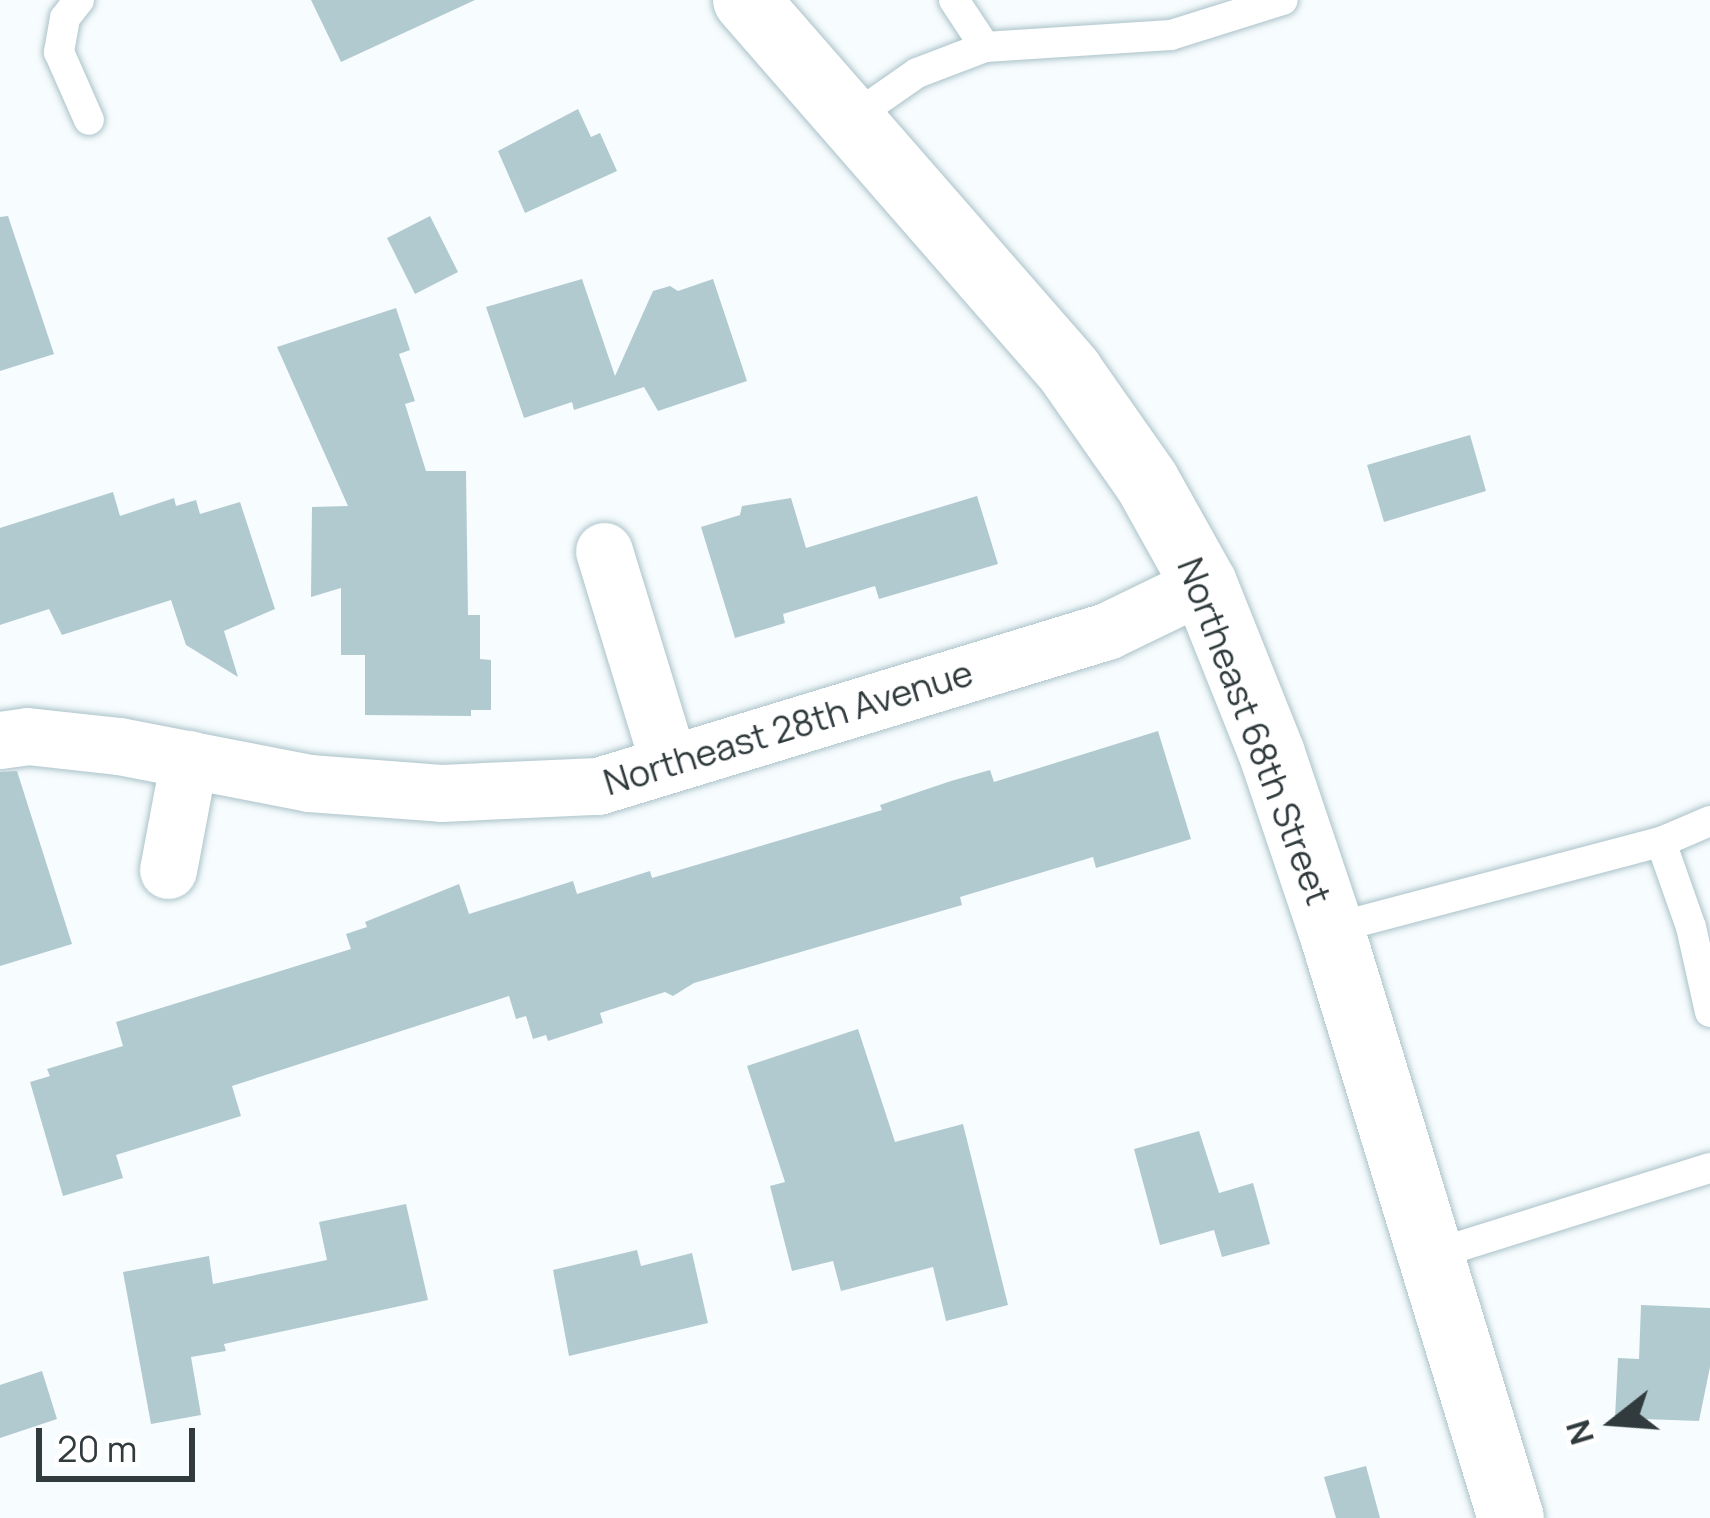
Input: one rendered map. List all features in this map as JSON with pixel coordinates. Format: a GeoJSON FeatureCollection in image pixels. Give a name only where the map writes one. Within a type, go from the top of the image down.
{"type":"FeatureCollection","features":[{"type":"Feature","properties":{"kind":"street","name":"Northeast 68th Street"},"geometry":{"type":"LineString","coordinates":[[746,0],[1070,372],[1148,482],[1204,584],[1272,754],[1331,929],[1511,1518]]}},
{"type":"Feature","properties":{"kind":"street"},"geometry":{"type":"LineString","coordinates":[[604,550],[669,763]]}},
{"type":"Feature","properties":{"kind":"street","name":"Northeast 28th Avenue"},"geometry":{"type":"LineString","coordinates":[[0,740],[27,736],[189,759],[309,783],[440,793],[598,786],[1107,631],[1204,584]]}},
{"type":"Feature","properties":{"kind":"street"},"geometry":{"type":"LineString","coordinates":[[168,870],[189,759]]}},
{"type":"Feature","properties":{"kind":"lane"},"geometry":{"type":"LineString","coordinates":[[80,0],[65,18],[59,52],[89,120]]}},
{"type":"Feature","properties":{"kind":"lane"},"geometry":{"type":"LineString","coordinates":[[955,0],[985,47]]}},
{"type":"Feature","properties":{"kind":"lane"},"geometry":{"type":"LineString","coordinates":[[851,118],[917,73],[985,47],[1171,35],[1283,0]]}},
{"type":"Feature","properties":{"kind":"lane"},"geometry":{"type":"LineString","coordinates":[[1331,929],[1660,842],[1710,821]]}},
{"type":"Feature","properties":{"kind":"lane"},"geometry":{"type":"LineString","coordinates":[[1660,842],[1691,927],[1710,1012]]}},
{"type":"Feature","properties":{"kind":"lane"},"geometry":{"type":"LineString","coordinates":[[1432,1256],[1710,1168]]}},
{"type":"Feature","properties":{"kind":"building"},"geometry":{"type":"Polygon","coordinates":[[[311,0],[475,0],[341,62],[311,0]]]}},
{"type":"Feature","properties":{"kind":"building"},"geometry":{"type":"Polygon","coordinates":[[[578,109],[591,137],[600,133],[617,171],[525,213],[498,151],[578,109]]]}},
{"type":"Feature","properties":{"kind":"building"},"geometry":{"type":"Polygon","coordinates":[[[8,216],[54,354],[0,371],[0,217],[8,216]]]}},
{"type":"Feature","properties":{"kind":"building"},"geometry":{"type":"Polygon","coordinates":[[[430,216],[458,272],[415,294],[387,238],[430,216]]]}},
{"type":"Feature","properties":{"kind":"building"},"geometry":{"type":"Polygon","coordinates":[[[582,279],[615,376],[653,291],[670,286],[678,291],[713,279],[747,381],[658,411],[644,387],[574,410],[572,402],[524,418],[486,307],[582,279]]]}},
{"type":"Feature","properties":{"kind":"building"},"geometry":{"type":"Polygon","coordinates":[[[396,308],[410,350],[399,354],[415,401],[405,404],[426,471],[466,471],[468,615],[480,615],[480,659],[491,660],[491,710],[471,710],[471,716],[365,715],[365,655],[341,655],[341,588],[311,597],[312,507],[348,506],[277,347],[396,308]]]}},
{"type":"Feature","properties":{"kind":"building"},"geometry":{"type":"Polygon","coordinates":[[[1470,435],[1486,491],[1384,522],[1367,465],[1470,435]]]}},
{"type":"Feature","properties":{"kind":"building"},"geometry":{"type":"Polygon","coordinates":[[[113,492],[120,516],[174,498],[176,506],[196,500],[200,514],[240,502],[275,609],[224,631],[238,677],[186,645],[171,600],[62,635],[49,609],[0,625],[0,528],[113,492]]]}},
{"type":"Feature","properties":{"kind":"building"},"geometry":{"type":"Polygon","coordinates":[[[977,496],[998,564],[879,599],[875,586],[783,614],[785,623],[735,638],[701,527],[740,515],[742,506],[791,498],[806,548],[977,496]]]}},
{"type":"Feature","properties":{"kind":"building"},"geometry":{"type":"Polygon","coordinates":[[[1158,731],[1191,839],[1096,868],[1093,857],[960,897],[962,905],[694,983],[673,996],[665,992],[600,1013],[603,1023],[548,1041],[546,1035],[533,1039],[526,1016],[516,1019],[509,996],[232,1086],[241,1116],[116,1155],[123,1178],[63,1196],[30,1082],[50,1076],[47,1069],[123,1046],[116,1022],[351,949],[346,934],[367,927],[365,922],[459,884],[469,914],[573,881],[577,894],[650,871],[652,878],[882,810],[880,805],[951,781],[990,770],[994,782],[1158,731]]]}},
{"type":"Feature","properties":{"kind":"building"},"geometry":{"type":"Polygon","coordinates":[[[17,771],[72,944],[0,966],[0,772],[17,771]]]}},
{"type":"Feature","properties":{"kind":"building"},"geometry":{"type":"Polygon","coordinates":[[[858,1029],[895,1142],[963,1124],[1008,1305],[946,1321],[933,1267],[841,1291],[833,1261],[792,1271],[770,1186],[785,1182],[747,1066],[858,1029]]]}},
{"type":"Feature","properties":{"kind":"building"},"geometry":{"type":"Polygon","coordinates":[[[1199,1131],[1219,1193],[1253,1183],[1270,1244],[1222,1257],[1214,1230],[1160,1245],[1134,1149],[1199,1131]]]}},
{"type":"Feature","properties":{"kind":"building"},"geometry":{"type":"Polygon","coordinates":[[[406,1204],[428,1300],[224,1344],[226,1351],[191,1357],[201,1415],[151,1424],[123,1272],[209,1256],[213,1284],[327,1260],[319,1222],[406,1204]]]}},
{"type":"Feature","properties":{"kind":"building"},"geometry":{"type":"Polygon","coordinates":[[[637,1250],[641,1266],[692,1253],[708,1323],[569,1356],[553,1270],[637,1250]]]}},
{"type":"Feature","properties":{"kind":"building"},"geometry":{"type":"Polygon","coordinates":[[[1641,1305],[1710,1308],[1710,1367],[1699,1421],[1615,1418],[1618,1358],[1639,1359],[1641,1305]]]}},
{"type":"Feature","properties":{"kind":"building"},"geometry":{"type":"Polygon","coordinates":[[[42,1371],[57,1419],[0,1438],[0,1385],[42,1371]]]}},
{"type":"Feature","properties":{"kind":"building"},"geometry":{"type":"Polygon","coordinates":[[[1366,1466],[1380,1518],[1336,1518],[1324,1477],[1366,1466]]]}}]}
